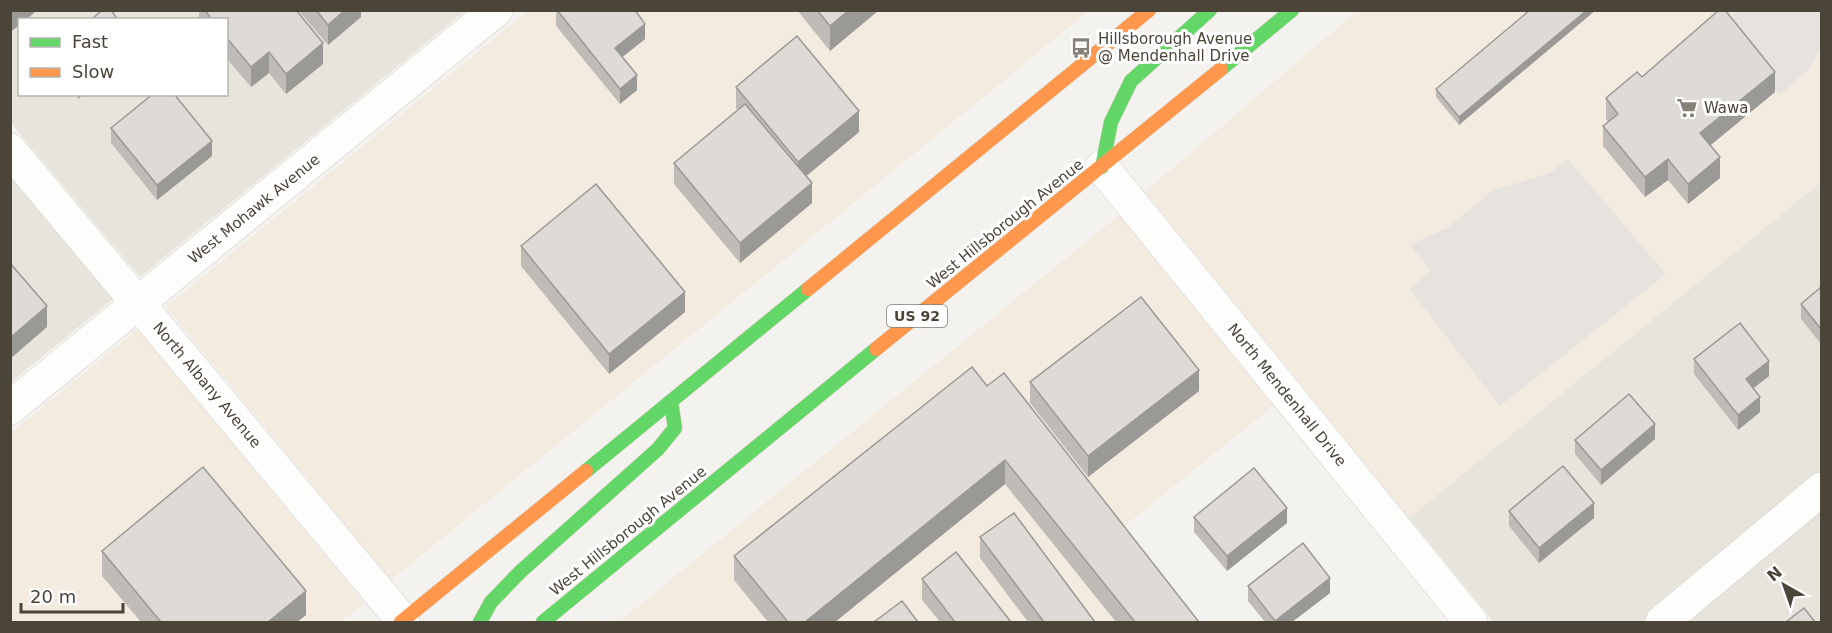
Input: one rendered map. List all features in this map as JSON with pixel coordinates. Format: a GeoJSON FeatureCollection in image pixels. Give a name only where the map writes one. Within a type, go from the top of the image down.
{"type":"FeatureCollection","features":[{"type":"Feature","properties":{"kind":"main road"},"geometry":{"type":"LineString","coordinates":[[402,622],[1149,10]]}},
{"type":"Feature","properties":{"kind":"main road"},"geometry":{"type":"LineString","coordinates":[[1102,167],[1111,122],[1131,81],[1210,10]]}},
{"type":"Feature","properties":{"kind":"main road","name":"West Hillsborough Avenue"},"geometry":{"type":"LineString","coordinates":[[543,622],[1292,10]]}},
{"type":"Feature","properties":{"kind":"main road"},"geometry":{"type":"LineString","coordinates":[[480,622],[491,602],[520,572],[658,449],[675,428],[671,402]]}},
{"type":"Feature","properties":{"kind":"street","name":"West Mohawk Avenue"},"geometry":{"type":"LineString","coordinates":[[10,408],[496,10]]}},
{"type":"Feature","properties":{"kind":"street","name":"North Albany Avenue"},"geometry":{"type":"LineString","coordinates":[[10,150],[140,303],[402,622]]}},
{"type":"Feature","properties":{"kind":"street","name":"North Mendenhall Drive"},"geometry":{"type":"LineString","coordinates":[[1102,167],[1471,622]]}},
{"type":"Feature","properties":{"kind":"street"},"geometry":{"type":"LineString","coordinates":[[1662,622],[1821,489]]}},
{"type":"Feature","properties":{"kind":"shaded area"},"geometry":{"type":"Polygon","coordinates":[[[10,11],[465,11],[140,277],[11,123],[10,11]]]}},
{"type":"Feature","properties":{"kind":"shaded area"},"geometry":{"type":"Polygon","coordinates":[[[528,11],[1089,11],[391,580],[166,307],[528,11]]]}},
{"type":"Feature","properties":{"kind":"shaded area"},"geometry":{"type":"Polygon","coordinates":[[[1357,11],[1821,11],[1821,182],[1409,518],[1145,192],[1357,11]]]}},
{"type":"Feature","properties":{"kind":"shaded area"},"geometry":{"type":"Polygon","coordinates":[[[1736,11],[1821,11],[1821,47],[1810,68],[1780,95],[1723,24],[1736,11]]]}},
{"type":"Feature","properties":{"kind":"shaded area"},"geometry":{"type":"Polygon","coordinates":[[[1568,159],[1666,274],[1500,406],[1410,290],[1430,270],[1410,245],[1449,227],[1493,190],[1548,174],[1568,159]]]}},
{"type":"Feature","properties":{"kind":"shaded area"},"geometry":{"type":"Polygon","coordinates":[[[10,177],[113,299],[11,382],[10,382],[10,177]]]}},
{"type":"Feature","properties":{"kind":"shaded area"},"geometry":{"type":"Polygon","coordinates":[[[1821,182],[1821,622],[1494,622],[1409,518],[1821,182]]]}},
{"type":"Feature","properties":{"kind":"shaded area"},"geometry":{"type":"Polygon","coordinates":[[[1119,215],[1273,406],[1121,529],[1189,622],[619,622],[1119,215]]]}},
{"type":"Feature","properties":{"kind":"shaded area"},"geometry":{"type":"Polygon","coordinates":[[[138,329],[364,603],[340,622],[11,622],[11,433],[138,329]]]}},
{"type":"Feature","properties":{"kind":"building"},"geometry":{"type":"Polygon","coordinates":[[[102,10],[111,10],[117,18],[93,18],[102,10]]]}},
{"type":"Feature","properties":{"kind":"building"},"geometry":{"type":"Polygon","coordinates":[[[205,10],[296,10],[323,43],[286,74],[269,52],[251,67],[228,39],[228,18],[211,18],[205,10]]]}},
{"type":"Feature","properties":{"kind":"building"},"geometry":{"type":"Polygon","coordinates":[[[316,10],[345,10],[328,25],[316,10]]]}},
{"type":"Feature","properties":{"kind":"building"},"geometry":{"type":"Polygon","coordinates":[[[557,10],[635,10],[645,24],[615,48],[637,75],[620,89],[557,10]]]}},
{"type":"Feature","properties":{"kind":"building"},"geometry":{"type":"Polygon","coordinates":[[[817,10],[849,10],[830,26],[817,10]]]}},
{"type":"Feature","properties":{"kind":"building"},"geometry":{"type":"Polygon","coordinates":[[[1530,10],[1587,10],[1459,117],[1436,89],[1530,10]]]}},
{"type":"Feature","properties":{"kind":"building","name":"Wawa"},"geometry":{"type":"Polygon","coordinates":[[[1719,10],[1725,10],[1775,72],[1700,133],[1720,157],[1688,184],[1668,159],[1645,177],[1603,126],[1618,114],[1606,98],[1637,72],[1642,77],[1719,10]]]}},
{"type":"Feature","properties":{"kind":"building"},"geometry":{"type":"Polygon","coordinates":[[[797,36],[859,111],[798,162],[736,87],[797,36]]]}},
{"type":"Feature","properties":{"kind":"building"},"geometry":{"type":"Polygon","coordinates":[[[151,96],[176,96],[212,141],[157,185],[111,128],[151,96]]]}},
{"type":"Feature","properties":{"kind":"building"},"geometry":{"type":"Polygon","coordinates":[[[745,104],[812,183],[740,243],[674,163],[745,104]]]}},
{"type":"Feature","properties":{"kind":"building"},"geometry":{"type":"Polygon","coordinates":[[[596,184],[685,292],[609,354],[521,246],[596,184]]]}},
{"type":"Feature","properties":{"kind":"building"},"geometry":{"type":"Polygon","coordinates":[[[10,263],[47,306],[10,338],[10,263]]]}},
{"type":"Feature","properties":{"kind":"building"},"geometry":{"type":"Polygon","coordinates":[[[1821,287],[1821,329],[1801,304],[1821,287]]]}},
{"type":"Feature","properties":{"kind":"building"},"geometry":{"type":"Polygon","coordinates":[[[1141,297],[1199,370],[1088,456],[1030,382],[1141,297]]]}},
{"type":"Feature","properties":{"kind":"building"},"geometry":{"type":"Polygon","coordinates":[[[1740,323],[1769,361],[1746,379],[1760,397],[1738,415],[1694,359],[1740,323]]]}},
{"type":"Feature","properties":{"kind":"building"},"geometry":{"type":"Polygon","coordinates":[[[972,367],[987,386],[1004,373],[1199,622],[1135,622],[1005,460],[805,622],[788,622],[734,556],[972,367]]]}},
{"type":"Feature","properties":{"kind":"building"},"geometry":{"type":"Polygon","coordinates":[[[1629,394],[1655,424],[1601,470],[1575,440],[1629,394]]]}},
{"type":"Feature","properties":{"kind":"building"},"geometry":{"type":"Polygon","coordinates":[[[1563,466],[1594,503],[1539,548],[1509,511],[1563,466]]]}},
{"type":"Feature","properties":{"kind":"building"},"geometry":{"type":"Polygon","coordinates":[[[203,467],[306,591],[268,622],[161,622],[102,551],[203,467]]]}},
{"type":"Feature","properties":{"kind":"building"},"geometry":{"type":"Polygon","coordinates":[[[1254,468],[1287,508],[1227,556],[1194,517],[1254,468]]]}},
{"type":"Feature","properties":{"kind":"building"},"geometry":{"type":"Polygon","coordinates":[[[1014,513],[1095,622],[1044,622],[980,537],[1014,513]]]}},
{"type":"Feature","properties":{"kind":"building"},"geometry":{"type":"Polygon","coordinates":[[[1303,543],[1330,578],[1275,621],[1248,586],[1303,543]]]}},
{"type":"Feature","properties":{"kind":"building"},"geometry":{"type":"Polygon","coordinates":[[[956,552],[1011,622],[955,622],[922,579],[956,552]]]}},
{"type":"Feature","properties":{"kind":"building"},"geometry":{"type":"Polygon","coordinates":[[[902,601],[918,622],[874,622],[902,601]]]}},
{"type":"Feature","properties":{"kind":"building"},"geometry":{"type":"Polygon","coordinates":[[[1804,608],[1815,622],[1786,622],[1804,608]]]}},
{"type":"Feature","properties":{"kind":"traffic: fast"},"geometry":{"type":"LineString","coordinates":[[1102,167],[1111,122],[1131,81],[1210,10]]}},
{"type":"Feature","properties":{"kind":"traffic: fast"},"geometry":{"type":"LineString","coordinates":[[1221,69],[1292,10]]}},
{"type":"Feature","properties":{"kind":"traffic: fast"},"geometry":{"type":"LineString","coordinates":[[586,471],[808,289]]}},
{"type":"Feature","properties":{"kind":"traffic: fast"},"geometry":{"type":"LineString","coordinates":[[543,622],[876,349]]}},
{"type":"Feature","properties":{"kind":"traffic: fast"},"geometry":{"type":"LineString","coordinates":[[480,622],[491,602],[520,572],[658,449],[675,428],[671,402]]}},
{"type":"Feature","properties":{"kind":"traffic: slow"},"geometry":{"type":"LineString","coordinates":[[808,289],[1149,10]]}},
{"type":"Feature","properties":{"kind":"traffic: slow"},"geometry":{"type":"LineString","coordinates":[[876,349],[1221,69]]}},
{"type":"Feature","properties":{"kind":"traffic: slow"},"geometry":{"type":"LineString","coordinates":[[401,622],[586,471]]}},
{"type":"Feature","properties":{"kind":"place","name":"Hillsborough Avenue @ Mendenhall Drive"},"geometry":{"type":"Point","coordinates":[1081,48]}},
{"type":"Feature","properties":{"kind":"place","name":"Wawa"},"geometry":{"type":"Point","coordinates":[1687,108]}}]}
